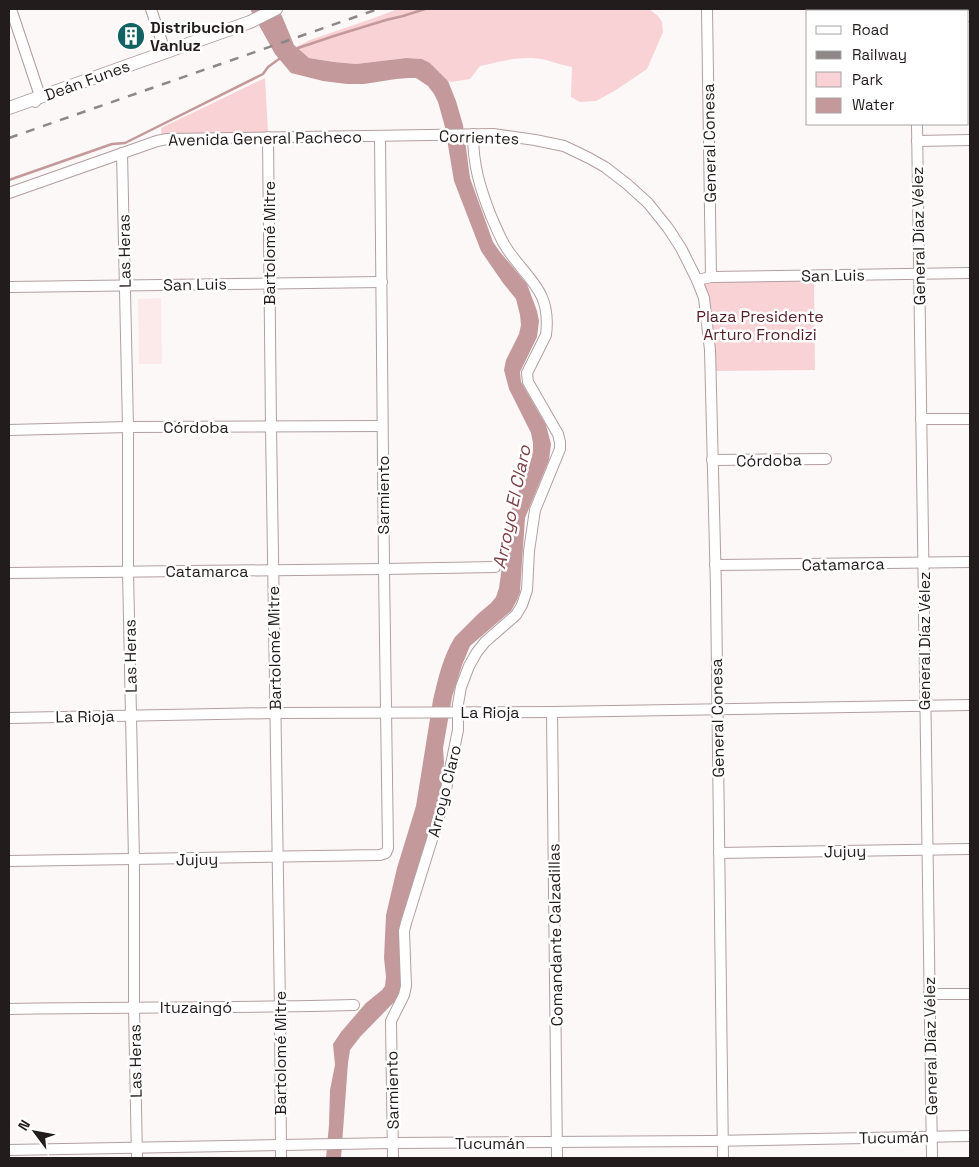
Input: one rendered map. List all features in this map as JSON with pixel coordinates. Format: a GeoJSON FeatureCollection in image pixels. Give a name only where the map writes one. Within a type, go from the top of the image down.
{"type":"FeatureCollection","features":[{"type":"Feature","properties":{"kind":"main road","name":"Deán Funes"},"geometry":{"type":"LineString","coordinates":[[9,108],[250,22],[276,9]]}},
{"type":"Feature","properties":{"kind":"street"},"geometry":{"type":"LineString","coordinates":[[9,114],[33,103],[40,96],[11,9]]}},
{"type":"Feature","properties":{"kind":"street"},"geometry":{"type":"LineString","coordinates":[[151,9],[165,51]]}},
{"type":"Feature","properties":{"kind":"street","name":"General Conesa"},"geometry":{"type":"LineString","coordinates":[[707,9],[711,277]]}},
{"type":"Feature","properties":{"kind":"street","name":"General Díaz Vélez"},"geometry":{"type":"LineString","coordinates":[[917,125],[932,1158]]}},
{"type":"Feature","properties":{"kind":"street","name":"Arroyo Claro"},"geometry":{"type":"LineString","coordinates":[[391,1021],[404,995],[406,986],[404,931],[444,804],[458,730],[456,712],[461,687],[476,652],[516,615],[522,605],[527,590],[529,551],[535,510],[560,449],[558,434],[528,382],[527,377],[527,373],[546,334],[546,306],[537,286],[506,247],[500,236],[480,188],[470,134]]}},
{"type":"Feature","properties":{"kind":"street","name":"Corrientes"},"geometry":{"type":"LineString","coordinates":[[380,136],[493,134],[564,146],[578,152],[605,167],[627,184],[659,215],[681,248],[697,280]]}},
{"type":"Feature","properties":{"kind":"street","name":"Avenida General Pacheco"},"geometry":{"type":"LineString","coordinates":[[9,193],[157,141],[268,137],[380,136]]}},
{"type":"Feature","properties":{"kind":"street","name":"Sarmiento"},"geometry":{"type":"LineString","coordinates":[[380,136],[388,848],[386,853]]}},
{"type":"Feature","properties":{"kind":"street","name":"Bartolomé Mitre"},"geometry":{"type":"LineString","coordinates":[[268,137],[270,427],[280,1007],[280,1158]]}},
{"type":"Feature","properties":{"kind":"street"},"geometry":{"type":"LineString","coordinates":[[917,141],[970,140]]}},
{"type":"Feature","properties":{"kind":"street","name":"Las Heras"},"geometry":{"type":"LineString","coordinates":[[122,154],[128,427],[128,571],[134,860],[134,1007],[137,1153]]}},
{"type":"Feature","properties":{"kind":"street","name":"San Luis"},"geometry":{"type":"LineString","coordinates":[[697,280],[711,277],[970,274]]}},
{"type":"Feature","properties":{"kind":"street","name":"General Conesa"},"geometry":{"type":"LineString","coordinates":[[697,280],[706,308],[710,350],[718,708],[723,1158]]}},
{"type":"Feature","properties":{"kind":"street","name":"San Luis"},"geometry":{"type":"LineString","coordinates":[[9,287],[382,282]]}},
{"type":"Feature","properties":{"kind":"street"},"geometry":{"type":"LineString","coordinates":[[921,420],[970,419]]}},
{"type":"Feature","properties":{"kind":"street","name":"Córdoba"},"geometry":{"type":"LineString","coordinates":[[9,430],[128,427],[382,426]]}},
{"type":"Feature","properties":{"kind":"street","name":"Córdoba"},"geometry":{"type":"LineString","coordinates":[[712,460],[826,459]]}},
{"type":"Feature","properties":{"kind":"street","name":"Catamarca"},"geometry":{"type":"LineString","coordinates":[[715,565],[970,562]]}},
{"type":"Feature","properties":{"kind":"street","name":"Catamarca"},"geometry":{"type":"LineString","coordinates":[[9,574],[495,567]]}},
{"type":"Feature","properties":{"kind":"street","name":"La Rioja"},"geometry":{"type":"LineString","coordinates":[[9,718],[970,705]]}},
{"type":"Feature","properties":{"kind":"street","name":"Comandante Calzadillas"},"geometry":{"type":"LineString","coordinates":[[552,712],[557,1158]]}},
{"type":"Feature","properties":{"kind":"street","name":"Jujuy"},"geometry":{"type":"LineString","coordinates":[[719,853],[970,849]]}},
{"type":"Feature","properties":{"kind":"street","name":"Jujuy"},"geometry":{"type":"LineString","coordinates":[[9,862],[277,858],[377,855],[386,853]]}},
{"type":"Feature","properties":{"kind":"street"},"geometry":{"type":"LineString","coordinates":[[929,994],[970,994]]}},
{"type":"Feature","properties":{"kind":"street","name":"Ituzaingó"},"geometry":{"type":"LineString","coordinates":[[9,1009],[354,1005]]}},
{"type":"Feature","properties":{"kind":"street","name":"Sarmiento"},"geometry":{"type":"LineString","coordinates":[[391,1021],[393,1158]]}},
{"type":"Feature","properties":{"kind":"street","name":"Tucumán"},"geometry":{"type":"LineString","coordinates":[[9,1150],[137,1153],[318,1144],[723,1141],[970,1136]]}},
{"type":"Feature","properties":{"kind":"shaded area"},"geometry":{"type":"Polygon","coordinates":[[[161,298],[162,364],[139,364],[138,299],[161,298]]]}},
{"type":"Feature","properties":{"kind":"green space"},"geometry":{"type":"Polygon","coordinates":[[[398,9],[649,9],[662,22],[663,32],[647,69],[596,101],[580,102],[571,97],[572,67],[546,60],[521,58],[488,64],[480,66],[470,79],[451,82],[430,63],[422,59],[406,58],[356,64],[334,62],[309,58],[296,47],[310,40],[398,9]]]}},
{"type":"Feature","properties":{"kind":"green space"},"geometry":{"type":"Polygon","coordinates":[[[265,78],[268,133],[162,136],[161,128],[265,78]]]}},
{"type":"Feature","properties":{"kind":"green space","name":"Plaza Presidente Arturo Frondizi"},"geometry":{"type":"Polygon","coordinates":[[[814,279],[815,370],[715,371],[705,287],[705,283],[708,280],[814,279]]]}},
{"type":"Feature","properties":{"kind":"water","name":"Arroyo El Claro"},"geometry":{"type":"Polygon","coordinates":[[[250,9],[277,9],[282,16],[294,45],[309,58],[356,64],[406,58],[422,59],[430,63],[448,81],[463,125],[470,178],[493,242],[527,284],[537,311],[539,321],[537,337],[520,372],[521,382],[546,425],[551,444],[549,460],[525,518],[520,592],[517,600],[511,611],[470,646],[452,697],[443,748],[444,763],[440,796],[400,924],[402,989],[400,996],[350,1050],[341,1158],[326,1158],[330,1090],[335,1065],[333,1044],[366,1003],[385,986],[386,915],[397,868],[416,806],[433,700],[439,676],[447,652],[455,637],[496,597],[499,588],[509,516],[532,457],[533,443],[531,433],[509,389],[504,370],[506,360],[519,334],[521,325],[516,299],[481,251],[454,181],[445,127],[434,94],[428,86],[416,78],[347,84],[323,81],[291,73],[275,54],[250,9]]]}},
{"type":"Feature","properties":{"kind":"waterway"},"geometry":{"type":"LineString","coordinates":[[298,48],[425,9]]}},
{"type":"Feature","properties":{"kind":"waterway"},"geometry":{"type":"LineString","coordinates":[[9,180],[112,144],[125,143],[263,74],[268,67],[279,59]]}},
{"type":"Feature","properties":{"kind":"railway"},"geometry":{"type":"LineString","coordinates":[[9,138],[378,9]]}},
{"type":"Feature","properties":{"kind":"place","name":"Distribucion Vanluz"},"geometry":{"type":"Point","coordinates":[131,36]}}]}
